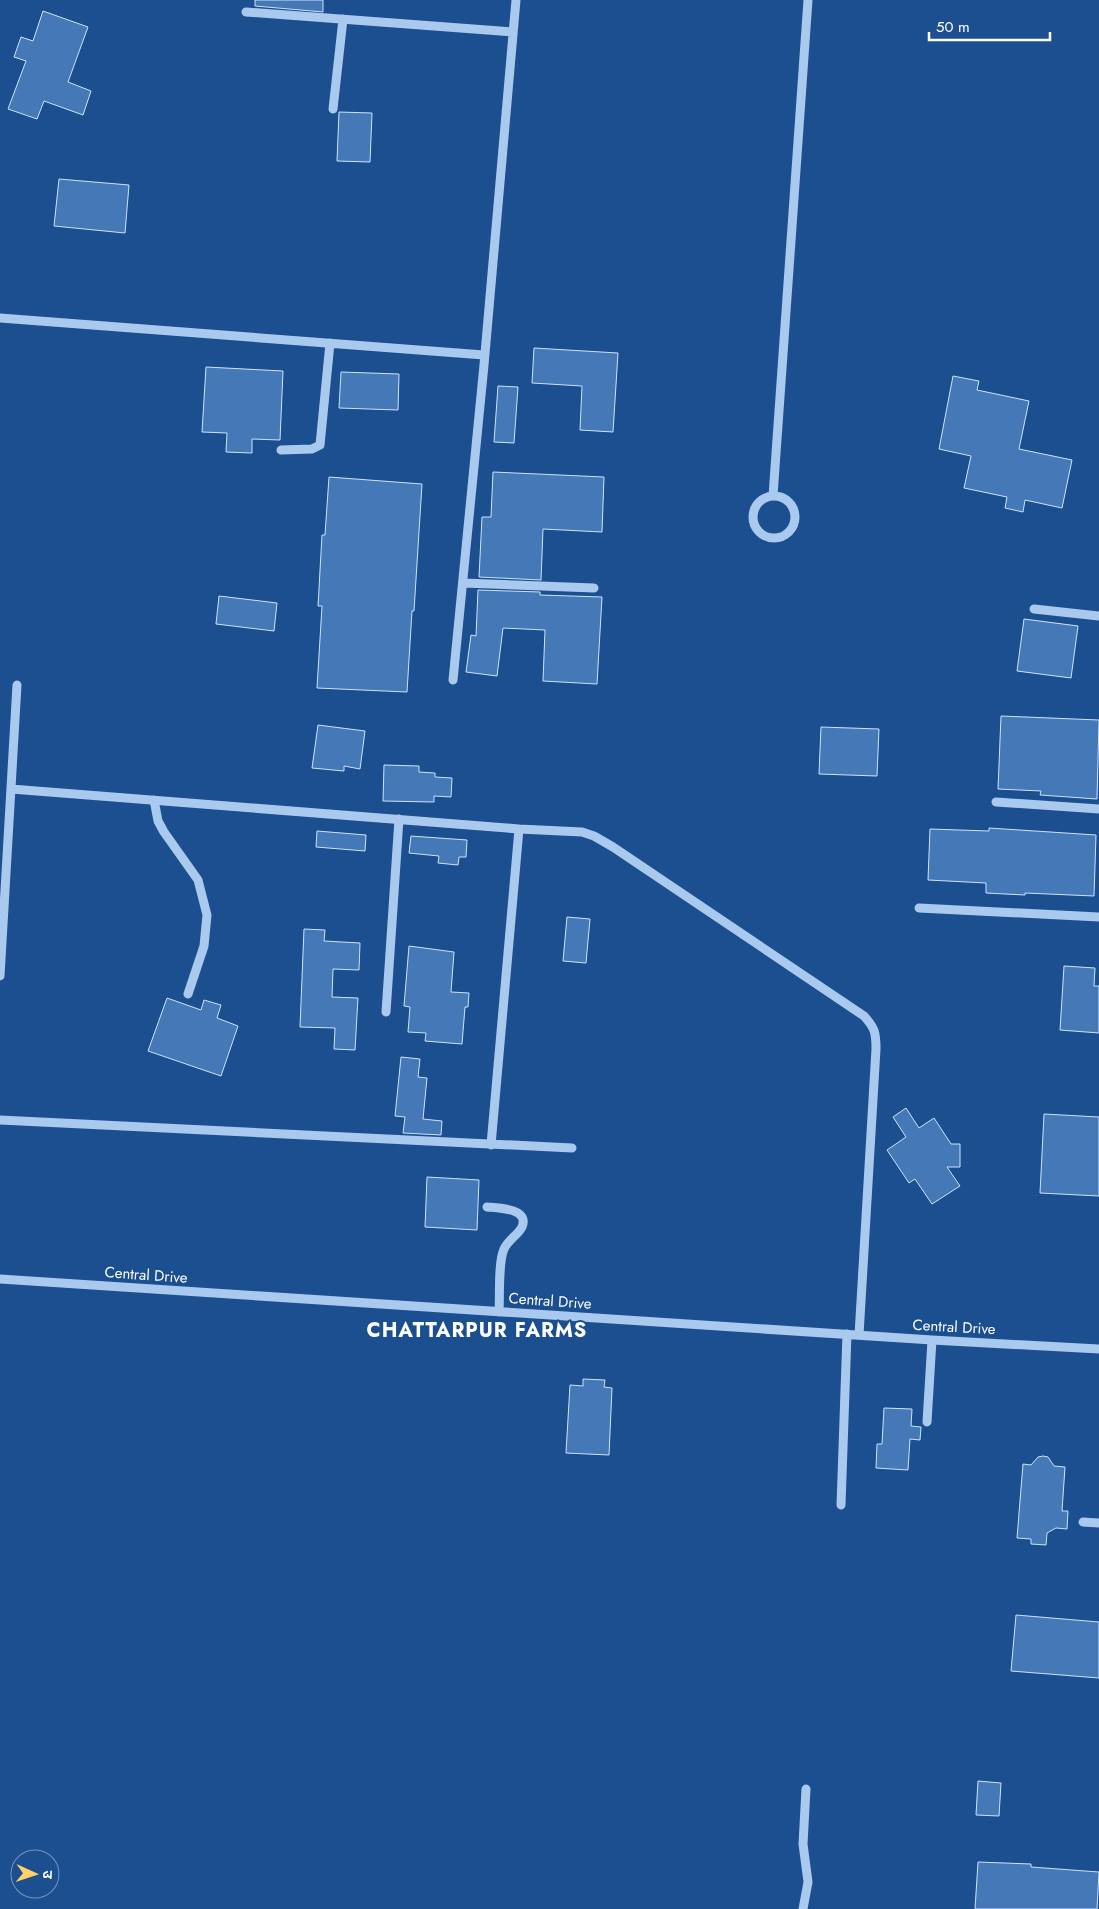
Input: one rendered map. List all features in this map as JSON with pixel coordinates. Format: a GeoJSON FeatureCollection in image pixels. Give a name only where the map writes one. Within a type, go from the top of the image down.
{"type":"FeatureCollection","features":[{"type":"Feature","properties":{"kind":"street"},"geometry":{"type":"LineString","coordinates":[[453,680],[516,0]]}},
{"type":"Feature","properties":{"kind":"street"},"geometry":{"type":"LineString","coordinates":[[773,496],[808,0]]}},
{"type":"Feature","properties":{"kind":"street"},"geometry":{"type":"LineString","coordinates":[[246,12],[513,32]]}},
{"type":"Feature","properties":{"kind":"street"},"geometry":{"type":"LineString","coordinates":[[333,109],[343,20]]}},
{"type":"Feature","properties":{"kind":"street"},"geometry":{"type":"LineString","coordinates":[[0,318],[484,355]]}},
{"type":"Feature","properties":{"kind":"street"},"geometry":{"type":"LineString","coordinates":[[281,450],[312,449],[320,445],[330,344]]}},
{"type":"Feature","properties":{"kind":"street"},"geometry":{"type":"LineString","coordinates":[[773,496],[786,500],[794,517],[786,534],[774,538],[761,534],[756,528],[753,514],[760,502],[773,496]]}},
{"type":"Feature","properties":{"kind":"street"},"geometry":{"type":"LineString","coordinates":[[462,583],[594,588]]}},
{"type":"Feature","properties":{"kind":"street"},"geometry":{"type":"LineString","coordinates":[[1034,609],[1099,616]]}},
{"type":"Feature","properties":{"kind":"street"},"geometry":{"type":"LineString","coordinates":[[0,976],[17,685]]}},
{"type":"Feature","properties":{"kind":"street"},"geometry":{"type":"LineString","coordinates":[[11,789],[518,829],[582,832],[613,846],[864,1016],[874,1026],[876,1049],[859,1335]]}},
{"type":"Feature","properties":{"kind":"street"},"geometry":{"type":"LineString","coordinates":[[154,800],[158,821],[164,832],[198,880],[207,915],[204,946],[188,994]]}},
{"type":"Feature","properties":{"kind":"street"},"geometry":{"type":"LineString","coordinates":[[996,802],[1099,809]]}},
{"type":"Feature","properties":{"kind":"street"},"geometry":{"type":"LineString","coordinates":[[386,1012],[399,819]]}},
{"type":"Feature","properties":{"kind":"street"},"geometry":{"type":"LineString","coordinates":[[491,1145],[518,829]]}},
{"type":"Feature","properties":{"kind":"street"},"geometry":{"type":"LineString","coordinates":[[918,908],[1099,918]]}},
{"type":"Feature","properties":{"kind":"street"},"geometry":{"type":"LineString","coordinates":[[0,1120],[572,1148]]}},
{"type":"Feature","properties":{"kind":"street"},"geometry":{"type":"LineString","coordinates":[[487,1208],[508,1209],[516,1212],[521,1216],[522,1222],[521,1228],[504,1249],[501,1259],[499,1312]]}},
{"type":"Feature","properties":{"kind":"street","name":"Central Drive"},"geometry":{"type":"LineString","coordinates":[[0,1279],[932,1340],[1099,1349]]}},
{"type":"Feature","properties":{"kind":"street"},"geometry":{"type":"LineString","coordinates":[[841,1505],[847,1334]]}},
{"type":"Feature","properties":{"kind":"street"},"geometry":{"type":"LineString","coordinates":[[927,1422],[932,1340]]}},
{"type":"Feature","properties":{"kind":"street"},"geometry":{"type":"LineString","coordinates":[[1083,1522],[1099,1523]]}},
{"type":"Feature","properties":{"kind":"street"},"geometry":{"type":"LineString","coordinates":[[803,1909],[808,1882],[803,1844],[806,1789]]}},
{"type":"Feature","properties":{"kind":"building"},"geometry":{"type":"Polygon","coordinates":[[[255,0],[323,0],[323,12],[255,6],[255,0]]]}},
{"type":"Feature","properties":{"kind":"building"},"geometry":{"type":"Polygon","coordinates":[[[43,11],[88,27],[68,82],[91,91],[83,115],[44,101],[37,119],[8,109],[26,61],[14,57],[21,37],[33,41],[43,11]]]}},
{"type":"Feature","properties":{"kind":"building"},"geometry":{"type":"Polygon","coordinates":[[[339,112],[372,113],[370,162],[337,161],[339,112]]]}},
{"type":"Feature","properties":{"kind":"building"},"geometry":{"type":"Polygon","coordinates":[[[59,179],[129,185],[125,233],[54,226],[59,179]]]}},
{"type":"Feature","properties":{"kind":"building"},"geometry":{"type":"Polygon","coordinates":[[[534,348],[618,353],[613,432],[580,430],[582,386],[532,383],[534,348]]]}},
{"type":"Feature","properties":{"kind":"building"},"geometry":{"type":"Polygon","coordinates":[[[206,367],[283,371],[280,440],[252,439],[252,453],[226,452],[227,433],[202,432],[206,367]]]}},
{"type":"Feature","properties":{"kind":"building"},"geometry":{"type":"Polygon","coordinates":[[[341,372],[399,374],[398,410],[339,408],[341,372]]]}},
{"type":"Feature","properties":{"kind":"building"},"geometry":{"type":"Polygon","coordinates":[[[953,376],[979,381],[977,390],[1029,401],[1019,449],[1072,460],[1062,508],[1025,500],[1023,512],[1005,508],[1007,497],[964,488],[971,456],[939,449],[953,376]]]}},
{"type":"Feature","properties":{"kind":"building"},"geometry":{"type":"Polygon","coordinates":[[[498,386],[518,387],[514,443],[494,442],[498,386]]]}},
{"type":"Feature","properties":{"kind":"building"},"geometry":{"type":"Polygon","coordinates":[[[493,472],[604,477],[602,532],[543,529],[541,580],[479,577],[482,517],[491,517],[493,472]]]}},
{"type":"Feature","properties":{"kind":"building"},"geometry":{"type":"Polygon","coordinates":[[[329,477],[422,484],[407,692],[317,688],[322,606],[318,606],[322,535],[325,535],[329,477]]]}},
{"type":"Feature","properties":{"kind":"building"},"geometry":{"type":"Polygon","coordinates":[[[478,590],[602,597],[597,684],[543,681],[545,630],[503,628],[497,676],[466,672],[471,635],[476,636],[478,590]]]}},
{"type":"Feature","properties":{"kind":"building"},"geometry":{"type":"Polygon","coordinates":[[[219,596],[277,603],[274,631],[216,624],[219,596]]]}},
{"type":"Feature","properties":{"kind":"building"},"geometry":{"type":"Polygon","coordinates":[[[1024,619],[1078,626],[1071,678],[1017,671],[1024,619]]]}},
{"type":"Feature","properties":{"kind":"building"},"geometry":{"type":"Polygon","coordinates":[[[1001,716],[1099,720],[1097,799],[1040,795],[1041,791],[998,789],[1001,716]]]}},
{"type":"Feature","properties":{"kind":"building"},"geometry":{"type":"Polygon","coordinates":[[[318,725],[365,731],[360,769],[344,766],[344,771],[312,768],[318,725]]]}},
{"type":"Feature","properties":{"kind":"building"},"geometry":{"type":"Polygon","coordinates":[[[821,727],[879,729],[877,776],[819,774],[821,727]]]}},
{"type":"Feature","properties":{"kind":"building"},"geometry":{"type":"Polygon","coordinates":[[[384,765],[419,766],[419,772],[435,773],[435,777],[452,778],[451,797],[434,796],[434,802],[383,801],[384,765]]]}},
{"type":"Feature","properties":{"kind":"building"},"geometry":{"type":"Polygon","coordinates":[[[989,828],[1096,835],[1094,896],[986,893],[986,883],[928,880],[930,829],[989,831],[989,828]]]}},
{"type":"Feature","properties":{"kind":"building"},"geometry":{"type":"Polygon","coordinates":[[[317,831],[366,835],[365,851],[316,847],[317,831]]]}},
{"type":"Feature","properties":{"kind":"building"},"geometry":{"type":"Polygon","coordinates":[[[411,836],[467,840],[466,857],[459,857],[458,865],[438,863],[439,856],[409,853],[411,836]]]}},
{"type":"Feature","properties":{"kind":"building"},"geometry":{"type":"Polygon","coordinates":[[[567,917],[590,919],[586,963],[563,961],[567,917]]]}},
{"type":"Feature","properties":{"kind":"building"},"geometry":{"type":"Polygon","coordinates":[[[304,929],[325,930],[324,941],[360,943],[359,970],[333,969],[332,997],[358,998],[355,1050],[334,1049],[335,1028],[300,1027],[304,929]]]}},
{"type":"Feature","properties":{"kind":"building"},"geometry":{"type":"Polygon","coordinates":[[[409,946],[454,952],[451,992],[469,993],[468,1007],[465,1007],[462,1044],[425,1041],[426,1033],[408,1032],[410,1007],[404,1006],[409,946]]]}},
{"type":"Feature","properties":{"kind":"building"},"geometry":{"type":"Polygon","coordinates":[[[1064,966],[1095,968],[1094,986],[1099,986],[1099,1033],[1060,1030],[1064,966]]]}},
{"type":"Feature","properties":{"kind":"building"},"geometry":{"type":"Polygon","coordinates":[[[167,998],[201,1010],[204,1000],[221,1005],[217,1018],[238,1026],[221,1076],[148,1051],[167,998]]]}},
{"type":"Feature","properties":{"kind":"building"},"geometry":{"type":"Polygon","coordinates":[[[401,1057],[420,1059],[418,1077],[427,1078],[423,1119],[442,1121],[441,1135],[403,1133],[405,1117],[395,1116],[401,1057]]]}},
{"type":"Feature","properties":{"kind":"building"},"geometry":{"type":"Polygon","coordinates":[[[906,1108],[919,1128],[934,1118],[951,1144],[960,1144],[960,1167],[947,1167],[960,1186],[932,1204],[915,1179],[909,1183],[887,1150],[906,1137],[893,1117],[906,1108]]]}},
{"type":"Feature","properties":{"kind":"building"},"geometry":{"type":"Polygon","coordinates":[[[1044,1114],[1099,1117],[1099,1196],[1040,1193],[1044,1114]]]}},
{"type":"Feature","properties":{"kind":"building"},"geometry":{"type":"Polygon","coordinates":[[[427,1177],[479,1180],[477,1230],[425,1227],[427,1177]]]}},
{"type":"Feature","properties":{"kind":"building"},"geometry":{"type":"Polygon","coordinates":[[[583,1379],[605,1380],[604,1387],[612,1388],[609,1455],[566,1453],[570,1385],[583,1386],[583,1379]]]}},
{"type":"Feature","properties":{"kind":"building"},"geometry":{"type":"Polygon","coordinates":[[[884,1408],[912,1409],[911,1426],[921,1427],[920,1440],[910,1439],[908,1470],[876,1468],[877,1444],[882,1444],[884,1408]]]}},
{"type":"Feature","properties":{"kind":"building"},"geometry":{"type":"Polygon","coordinates":[[[1038,1457],[1048,1457],[1054,1466],[1065,1467],[1062,1511],[1068,1511],[1067,1529],[1056,1528],[1047,1533],[1046,1545],[1031,1544],[1031,1539],[1017,1538],[1023,1464],[1031,1465],[1038,1457]]]}},
{"type":"Feature","properties":{"kind":"building"},"geometry":{"type":"Polygon","coordinates":[[[1016,1615],[1099,1622],[1099,1678],[1011,1671],[1016,1615]]]}},
{"type":"Feature","properties":{"kind":"building"},"geometry":{"type":"Polygon","coordinates":[[[978,1781],[1001,1783],[999,1816],[976,1815],[978,1781]]]}},
{"type":"Feature","properties":{"kind":"building"},"geometry":{"type":"Polygon","coordinates":[[[978,1862],[1031,1864],[1031,1867],[1099,1872],[1097,1909],[975,1909],[978,1862]]]}},
{"type":"Feature","properties":{"kind":"district","name":"CHATTARPUR FARMS"},"geometry":{"type":"Point","coordinates":[477,1330]}}]}
